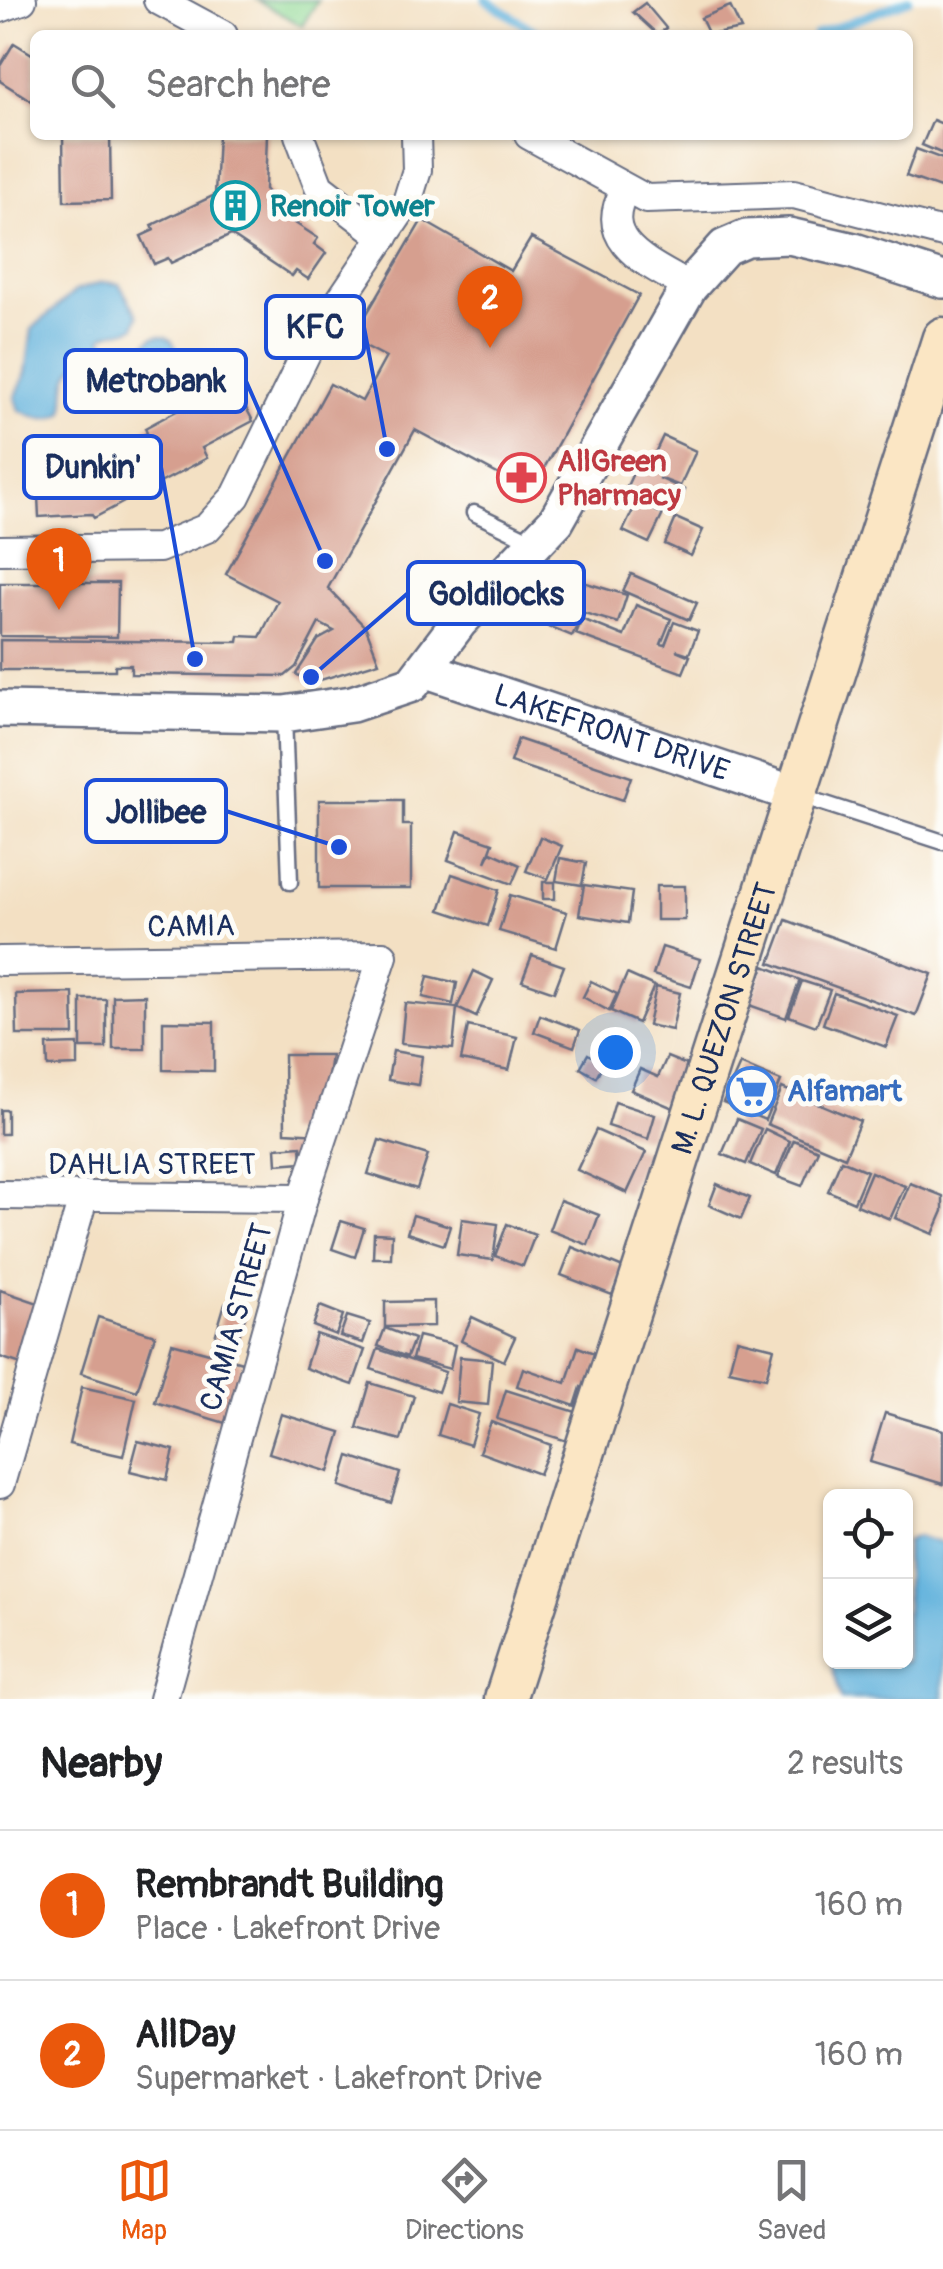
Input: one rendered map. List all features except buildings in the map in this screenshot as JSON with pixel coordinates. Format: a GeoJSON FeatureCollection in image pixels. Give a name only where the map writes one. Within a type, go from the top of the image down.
{"type":"FeatureCollection","features":[{"type":"Feature","properties":{"kind":"main road","name":"M. L. QUEZON STREET"},"geometry":{"type":"LineString","coordinates":[[504,1699],[943,338]]}},
{"type":"Feature","properties":{"kind":"street"},"geometry":{"type":"LineString","coordinates":[[0,8],[22,0]]}},
{"type":"Feature","properties":{"kind":"street"},"geometry":{"type":"LineString","coordinates":[[158,0],[214,30]]}},
{"type":"Feature","properties":{"kind":"street"},"geometry":{"type":"LineString","coordinates":[[301,140],[318,187],[384,237]]}},
{"type":"Feature","properties":{"kind":"street"},"geometry":{"type":"LineString","coordinates":[[0,550],[159,548],[206,528],[236,496],[310,346],[384,237],[415,182],[416,140]]}},
{"type":"Feature","properties":{"kind":"street"},"geometry":{"type":"LineString","coordinates":[[538,140],[625,191],[672,201],[758,192],[837,204],[943,233]]}},
{"type":"Feature","properties":{"kind":"street"},"geometry":{"type":"LineString","coordinates":[[625,191],[616,221],[625,247],[690,287]]}},
{"type":"Feature","properties":{"kind":"street"},"geometry":{"type":"LineString","coordinates":[[828,244],[837,204]]}},
{"type":"Feature","properties":{"kind":"street"},"geometry":{"type":"LineString","coordinates":[[0,709],[284,714],[384,694],[412,684],[473,606],[538,544],[556,521],[690,287],[710,259],[746,238],[789,236],[828,244],[943,280]]}},
{"type":"Feature","properties":{"kind":"street","name":"LAKEFRONT DRIVE"},"geometry":{"type":"LineString","coordinates":[[424,669],[797,795]]}},
{"type":"Feature","properties":{"kind":"street","name":"CAMIA"},"geometry":{"type":"LineString","coordinates":[[0,961],[383,956]]}},
{"type":"Feature","properties":{"kind":"street","name":"CAMIA STREET"},"geometry":{"type":"LineString","coordinates":[[163,1699],[303,1198],[383,956]]}},
{"type":"Feature","properties":{"kind":"street","name":"DAHLIA STREET"},"geometry":{"type":"LineString","coordinates":[[0,1195],[303,1198]]}},
{"type":"Feature","properties":{"kind":"street"},"geometry":{"type":"LineString","coordinates":[[0,1484],[84,1195]]}},
{"type":"Feature","properties":{"kind":"lane"},"geometry":{"type":"LineString","coordinates":[[474,514],[538,544]]}},
{"type":"Feature","properties":{"kind":"lane"},"geometry":{"type":"LineString","coordinates":[[284,714],[290,882]]}},
{"type":"Feature","properties":{"kind":"lane"},"geometry":{"type":"LineString","coordinates":[[797,795],[943,842]]}},
{"type":"Feature","properties":{"kind":"green space"},"geometry":{"type":"Polygon","coordinates":[[[257,0],[318,0],[302,26],[257,0]]]}},
{"type":"Feature","properties":{"kind":"water"},"geometry":{"type":"Polygon","coordinates":[[[102,282],[119,284],[138,315],[135,327],[102,338],[120,367],[108,380],[88,361],[73,368],[67,380],[64,412],[58,415],[42,418],[19,410],[15,398],[26,373],[32,329],[75,291],[102,282]]]}},
{"type":"Feature","properties":{"kind":"water"},"geometry":{"type":"Polygon","coordinates":[[[160,336],[171,341],[176,352],[171,363],[160,368],[149,363],[144,352],[149,341],[160,336]]]}},
{"type":"Feature","properties":{"kind":"water"},"geometry":{"type":"Polygon","coordinates":[[[913,1538],[943,1544],[943,1699],[841,1699],[833,1669],[913,1669],[913,1538]]]}},
{"type":"Feature","properties":{"kind":"waterway"},"geometry":{"type":"LineString","coordinates":[[486,0],[533,30]]}},
{"type":"Feature","properties":{"kind":"waterway"},"geometry":{"type":"LineString","coordinates":[[829,30],[909,0]]}},
{"type":"Feature","properties":{"kind":"place","name":"Renoir Tower"},"geometry":{"type":"Point","coordinates":[235,206]}},
{"type":"Feature","properties":{"kind":"place","name":"AllDay"},"geometry":{"type":"Point","coordinates":[490,348]}},
{"type":"Feature","properties":{"kind":"place","name":"KFC"},"geometry":{"type":"Point","coordinates":[387,449]}},
{"type":"Feature","properties":{"kind":"place","name":"AllGreen Pharmacy"},"geometry":{"type":"Point","coordinates":[522,478]}},
{"type":"Feature","properties":{"kind":"place","name":"Metrobank"},"geometry":{"type":"Point","coordinates":[325,561]}},
{"type":"Feature","properties":{"kind":"place","name":"Rembrandt Building"},"geometry":{"type":"Point","coordinates":[59,610]}},
{"type":"Feature","properties":{"kind":"place","name":"Dunkin'"},"geometry":{"type":"Point","coordinates":[195,659]}},
{"type":"Feature","properties":{"kind":"place","name":"Goldilocks"},"geometry":{"type":"Point","coordinates":[311,677]}},
{"type":"Feature","properties":{"kind":"place","name":"Jollibee"},"geometry":{"type":"Point","coordinates":[339,847]}},
{"type":"Feature","properties":{"kind":"place","name":"Alfamart"},"geometry":{"type":"Point","coordinates":[752,1091]}}]}
